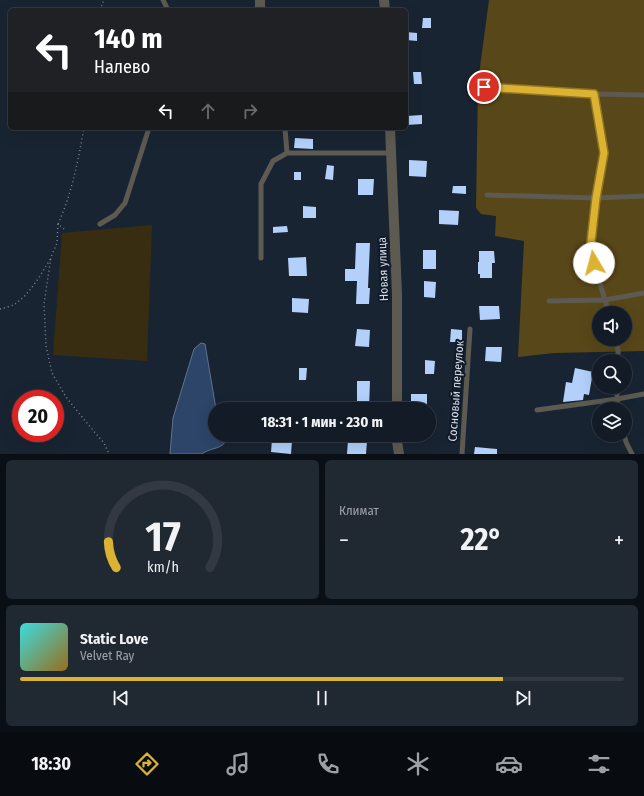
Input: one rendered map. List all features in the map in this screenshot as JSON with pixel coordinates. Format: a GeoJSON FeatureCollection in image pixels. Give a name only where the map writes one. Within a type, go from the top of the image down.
{"type":"FeatureCollection","features":[{"type":"Feature","properties":{"kind":"street","name":"Новая улица"},"geometry":{"type":"LineString","coordinates":[[390,130],[397,294],[396,402]]}},
{"type":"Feature","properties":{"kind":"street"},"geometry":{"type":"LineString","coordinates":[[397,442],[399,454]]}},
{"type":"Feature","properties":{"kind":"lane"},"geometry":{"type":"LineString","coordinates":[[484,87],[594,94],[644,94]]}},
{"type":"Feature","properties":{"kind":"lane"},"geometry":{"type":"LineString","coordinates":[[594,94],[604,153],[596,198],[590,251],[607,306]]}},
{"type":"Feature","properties":{"kind":"lane"},"geometry":{"type":"LineString","coordinates":[[100,224],[115,215],[125,203],[148,130]]}},
{"type":"Feature","properties":{"kind":"lane"},"geometry":{"type":"LineString","coordinates":[[285,130],[287,153]]}},
{"type":"Feature","properties":{"kind":"lane"},"geometry":{"type":"LineString","coordinates":[[261,258],[261,184],[273,161],[287,153],[392,153]]}},
{"type":"Feature","properties":{"kind":"lane"},"geometry":{"type":"LineString","coordinates":[[487,195],[596,198],[644,196]]}},
{"type":"Feature","properties":{"kind":"lane"},"geometry":{"type":"LineString","coordinates":[[549,301],[605,300],[644,293]]}},
{"type":"Feature","properties":{"kind":"lane","name":"Сосновый переулок"},"geometry":{"type":"LineString","coordinates":[[462,454],[470,329]]}},
{"type":"Feature","properties":{"kind":"lane"},"geometry":{"type":"LineString","coordinates":[[617,394],[618,402]]}},
{"type":"Feature","properties":{"kind":"lane"},"geometry":{"type":"LineString","coordinates":[[537,410],[644,394]]}},
{"type":"Feature","properties":{"kind":"lane"},"geometry":{"type":"LineString","coordinates":[[626,442],[632,454]]}},
{"type":"Feature","properties":{"kind":"path"},"geometry":{"type":"LineString","coordinates":[[0,309],[14,304],[29,291],[41,275],[51,257],[57,243],[58,224],[72,184],[84,130]]}},
{"type":"Feature","properties":{"kind":"path"},"geometry":{"type":"LineString","coordinates":[[58,224],[64,229]]}},
{"type":"Feature","properties":{"kind":"path"},"geometry":{"type":"LineString","coordinates":[[51,257],[44,304],[46,346],[52,373],[66,397],[104,443],[109,454]]}},
{"type":"Feature","properties":{"kind":"shaded area"},"geometry":{"type":"Polygon","coordinates":[[[489,0],[644,0],[644,351],[554,353],[518,357],[524,241],[495,236],[496,216],[481,214],[476,208],[478,82],[489,0]]]}},
{"type":"Feature","properties":{"kind":"shaded area"},"geometry":{"type":"Polygon","coordinates":[[[152,225],[147,361],[53,355],[62,233],[152,225]]]}},
{"type":"Feature","properties":{"kind":"water"},"geometry":{"type":"Polygon","coordinates":[[[201,343],[205,344],[215,402],[208,402],[208,442],[225,442],[223,445],[202,454],[170,454],[173,418],[194,349],[201,343]]]}},
{"type":"Feature","properties":{"kind":"building"},"geometry":{"type":"Polygon","coordinates":[[[423,18],[431,18],[431,28],[422,28],[423,18]]]}},
{"type":"Feature","properties":{"kind":"building"},"geometry":{"type":"Polygon","coordinates":[[[408,32],[417,33],[417,41],[408,40],[408,32]]]}},
{"type":"Feature","properties":{"kind":"building"},"geometry":{"type":"Polygon","coordinates":[[[413,72],[421,72],[422,84],[414,84],[413,72]]]}},
{"type":"Feature","properties":{"kind":"building"},"geometry":{"type":"Polygon","coordinates":[[[422,115],[422,124],[408,125],[408,116],[422,115]]]}},
{"type":"Feature","properties":{"kind":"building"},"geometry":{"type":"Polygon","coordinates":[[[295,138],[313,139],[313,149],[294,148],[295,138]]]}},
{"type":"Feature","properties":{"kind":"building"},"geometry":{"type":"Polygon","coordinates":[[[409,160],[427,161],[426,177],[409,176],[409,160]]]}},
{"type":"Feature","properties":{"kind":"building"},"geometry":{"type":"Polygon","coordinates":[[[327,165],[334,166],[333,180],[325,179],[327,165]]]}},
{"type":"Feature","properties":{"kind":"building"},"geometry":{"type":"Polygon","coordinates":[[[294,172],[301,172],[301,180],[294,180],[294,172]]]}},
{"type":"Feature","properties":{"kind":"building"},"geometry":{"type":"Polygon","coordinates":[[[358,179],[374,179],[373,195],[358,195],[358,179]]]}},
{"type":"Feature","properties":{"kind":"building"},"geometry":{"type":"Polygon","coordinates":[[[453,186],[466,186],[466,194],[452,193],[453,186]]]}},
{"type":"Feature","properties":{"kind":"building"},"geometry":{"type":"Polygon","coordinates":[[[303,206],[316,207],[316,218],[303,218],[303,206]]]}},
{"type":"Feature","properties":{"kind":"building"},"geometry":{"type":"Polygon","coordinates":[[[439,210],[459,211],[458,225],[439,224],[439,210]]]}},
{"type":"Feature","properties":{"kind":"building"},"geometry":{"type":"Polygon","coordinates":[[[287,226],[288,232],[273,233],[273,227],[287,226]]]}},
{"type":"Feature","properties":{"kind":"building"},"geometry":{"type":"Polygon","coordinates":[[[356,243],[370,243],[368,288],[370,288],[369,304],[356,304],[357,281],[345,281],[345,269],[355,269],[356,243]]]}},
{"type":"Feature","properties":{"kind":"building"},"geometry":{"type":"Polygon","coordinates":[[[423,250],[436,250],[436,269],[423,269],[423,250]]]}},
{"type":"Feature","properties":{"kind":"building"},"geometry":{"type":"Polygon","coordinates":[[[479,251],[494,251],[495,263],[492,263],[492,278],[480,278],[480,274],[478,274],[479,251]]]}},
{"type":"Feature","properties":{"kind":"building"},"geometry":{"type":"Polygon","coordinates":[[[306,257],[307,276],[289,276],[288,258],[306,257]]]}},
{"type":"Feature","properties":{"kind":"building"},"geometry":{"type":"Polygon","coordinates":[[[424,281],[436,282],[435,298],[424,297],[424,281]]]}},
{"type":"Feature","properties":{"kind":"building"},"geometry":{"type":"Polygon","coordinates":[[[292,298],[309,299],[308,313],[292,312],[292,298]]]}},
{"type":"Feature","properties":{"kind":"building"},"geometry":{"type":"Polygon","coordinates":[[[479,306],[499,306],[500,319],[480,320],[479,306]]]}},
{"type":"Feature","properties":{"kind":"building"},"geometry":{"type":"Polygon","coordinates":[[[357,329],[370,330],[369,347],[355,346],[357,329]]]}},
{"type":"Feature","properties":{"kind":"building"},"geometry":{"type":"Polygon","coordinates":[[[451,329],[462,330],[462,342],[450,342],[451,329]]]}},
{"type":"Feature","properties":{"kind":"building"},"geometry":{"type":"Polygon","coordinates":[[[486,347],[502,347],[501,362],[485,361],[486,347]]]}},
{"type":"Feature","properties":{"kind":"building"},"geometry":{"type":"Polygon","coordinates":[[[425,360],[435,361],[434,374],[425,374],[425,360]]]}},
{"type":"Feature","properties":{"kind":"building"},"geometry":{"type":"Polygon","coordinates":[[[299,368],[307,368],[306,380],[299,380],[299,368]]]}},
{"type":"Feature","properties":{"kind":"building"},"geometry":{"type":"Polygon","coordinates":[[[575,368],[592,372],[589,395],[584,394],[583,400],[563,402],[566,382],[572,383],[575,368]]]}},
{"type":"Feature","properties":{"kind":"building"},"geometry":{"type":"Polygon","coordinates":[[[357,381],[370,381],[369,402],[357,402],[357,381]]]}},
{"type":"Feature","properties":{"kind":"building"},"geometry":{"type":"Polygon","coordinates":[[[411,394],[427,394],[427,402],[411,402],[411,394]]]}},
{"type":"Feature","properties":{"kind":"building"},"geometry":{"type":"Polygon","coordinates":[[[272,442],[292,442],[291,454],[271,452],[272,442]]]}},
{"type":"Feature","properties":{"kind":"building"},"geometry":{"type":"Polygon","coordinates":[[[348,442],[367,442],[366,454],[347,454],[348,442]]]}},
{"type":"Feature","properties":{"kind":"building"},"geometry":{"type":"Polygon","coordinates":[[[475,447],[497,449],[497,454],[474,454],[475,447]]]}},
{"type":"Feature","properties":{"kind":"route"},"geometry":{"type":"LineString","coordinates":[[484,87],[594,94],[604,153],[596,198],[590,251],[594,263]]}}]}
